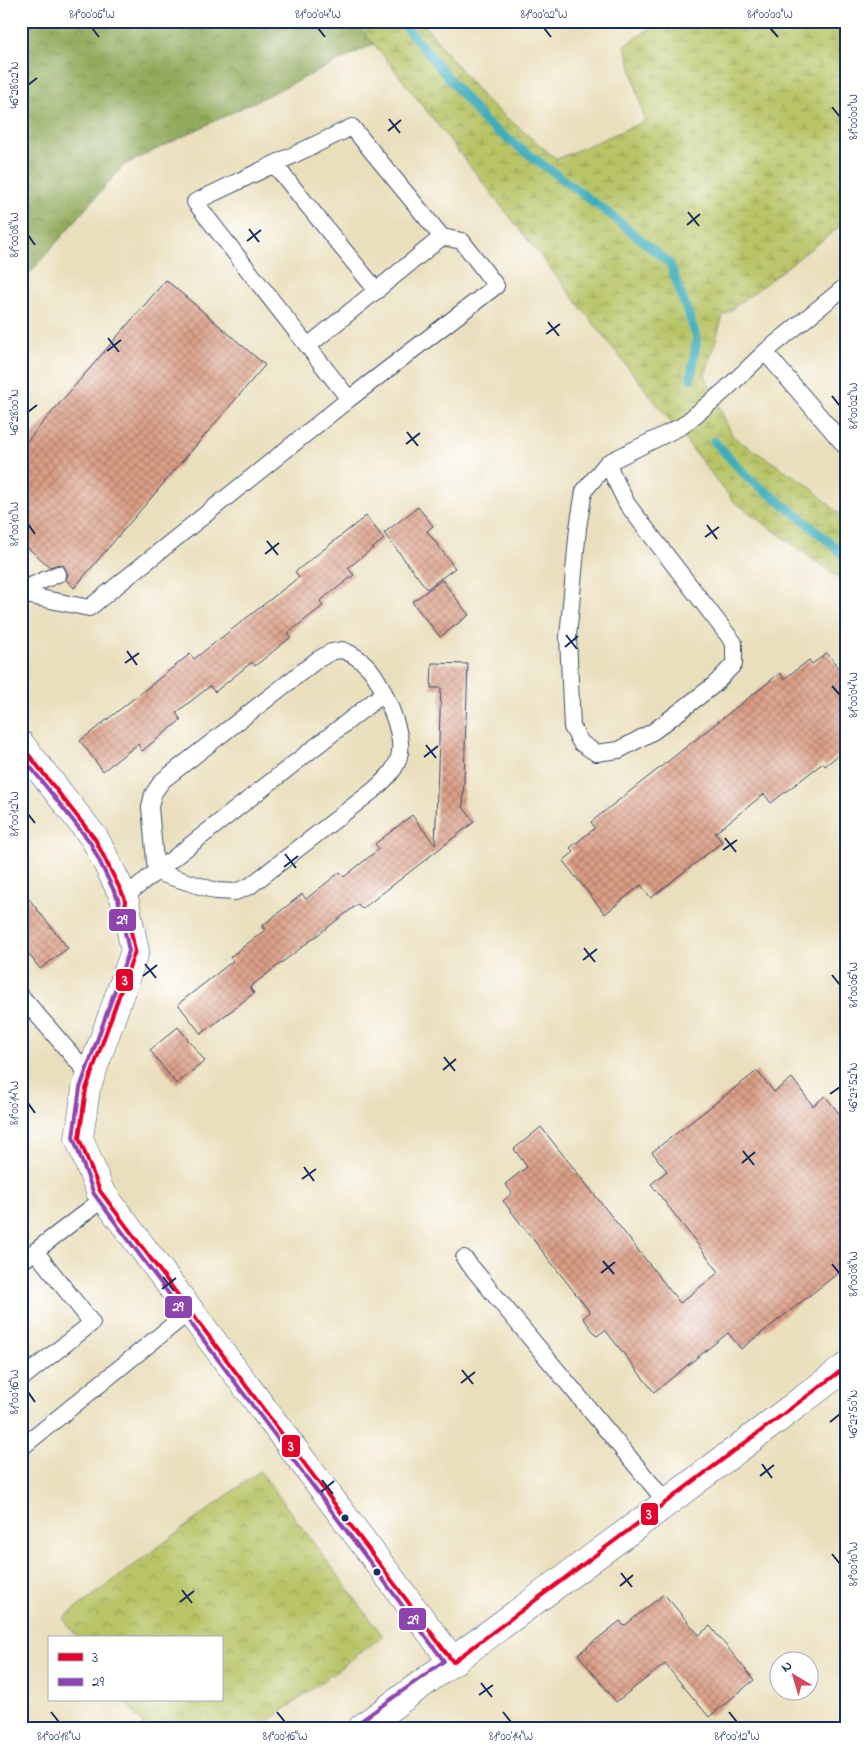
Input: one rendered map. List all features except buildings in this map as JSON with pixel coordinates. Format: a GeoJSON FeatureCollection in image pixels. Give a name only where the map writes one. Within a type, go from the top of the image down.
{"type":"FeatureCollection","features":[{"type":"Feature","properties":{"kind":"street"},"geometry":{"type":"LineString","coordinates":[[21,745],[95,840],[124,896],[135,951],[86,1089],[79,1138],[100,1191],[453,1662]]}},
{"type":"Feature","properties":{"kind":"street"},"geometry":{"type":"LineString","coordinates":[[362,1728],[667,1503],[846,1367]]}},
{"type":"Feature","properties":{"kind":"lane"},"geometry":{"type":"LineString","coordinates":[[21,594],[89,608],[349,399],[496,286],[462,241],[442,237],[352,127],[194,202],[349,399]]}},
{"type":"Feature","properties":{"kind":"lane"},"geometry":{"type":"LineString","coordinates":[[274,164],[377,291]]}},
{"type":"Feature","properties":{"kind":"lane"},"geometry":{"type":"LineString","coordinates":[[308,346],[442,237]]}},
{"type":"Feature","properties":{"kind":"lane"},"geometry":{"type":"LineString","coordinates":[[607,463],[627,504],[734,643],[734,664],[714,685],[654,731],[619,750],[596,753],[582,743],[572,727],[568,637],[578,528],[584,491],[607,463],[682,426],[723,392],[765,352],[846,286]]}},
{"type":"Feature","properties":{"kind":"lane"},"geometry":{"type":"LineString","coordinates":[[765,352],[846,447]]}},
{"type":"Feature","properties":{"kind":"lane"},"geometry":{"type":"LineString","coordinates":[[21,590],[58,574]]}},
{"type":"Feature","properties":{"kind":"lane"},"geometry":{"type":"LineString","coordinates":[[342,650],[353,654],[371,670],[384,693],[401,737],[400,753],[394,771],[375,790],[250,886],[235,892],[216,890],[156,872],[150,807],[153,794],[162,781],[316,660],[331,652],[342,650]]}},
{"type":"Feature","properties":{"kind":"lane"},"geometry":{"type":"LineString","coordinates":[[124,896],[384,693]]}},
{"type":"Feature","properties":{"kind":"lane"},"geometry":{"type":"LineString","coordinates":[[21,996],[90,1076]]}},
{"type":"Feature","properties":{"kind":"lane"},"geometry":{"type":"LineString","coordinates":[[21,1262],[104,1198]]}},
{"type":"Feature","properties":{"kind":"lane"},"geometry":{"type":"LineString","coordinates":[[21,1379],[92,1323],[35,1251]]}},
{"type":"Feature","properties":{"kind":"lane"},"geometry":{"type":"LineString","coordinates":[[464,1258],[667,1503]]}},
{"type":"Feature","properties":{"kind":"lane"},"geometry":{"type":"LineString","coordinates":[[21,1448],[190,1311]]}},
{"type":"Feature","properties":{"kind":"green space"},"geometry":{"type":"Polygon","coordinates":[[[21,21],[353,21],[374,44],[124,165],[21,283],[21,21]]]}},
{"type":"Feature","properties":{"kind":"green space"},"geometry":{"type":"Polygon","coordinates":[[[353,21],[421,21],[485,100],[557,159],[645,121],[625,45],[661,21],[846,21],[846,222],[723,316],[705,375],[733,437],[808,485],[846,520],[846,583],[733,501],[374,44],[353,21]]]}},
{"type":"Feature","properties":{"kind":"green space"},"geometry":{"type":"Polygon","coordinates":[[[260,1471],[383,1636],[260,1728],[145,1728],[126,1702],[222,1702],[222,1636],[76,1636],[63,1618],[260,1471]]]}},
{"type":"Feature","properties":{"kind":"waterway"},"geometry":{"type":"LineString","coordinates":[[401,21],[485,122],[611,215],[670,264],[697,338],[691,378]]}},
{"type":"Feature","properties":{"kind":"waterway"},"geometry":{"type":"LineString","coordinates":[[714,441],[748,478],[800,517],[846,557]]}},
{"type":"Feature","properties":{"kind":"transit line","name":"3"},"geometry":{"type":"LineString","coordinates":[[21,745],[95,839],[124,897],[135,951],[86,1089],[79,1138],[100,1191],[453,1662]]}},
{"type":"Feature","properties":{"kind":"transit line","name":"29"},"geometry":{"type":"LineString","coordinates":[[21,755],[90,842],[118,899],[129,951],[80,1088],[73,1137],[94,1194],[444,1661],[358,1723]]}},
{"type":"Feature","properties":{"kind":"transit line","name":"3"},"geometry":{"type":"LineString","coordinates":[[453,1662],[846,1367]]}}]}
